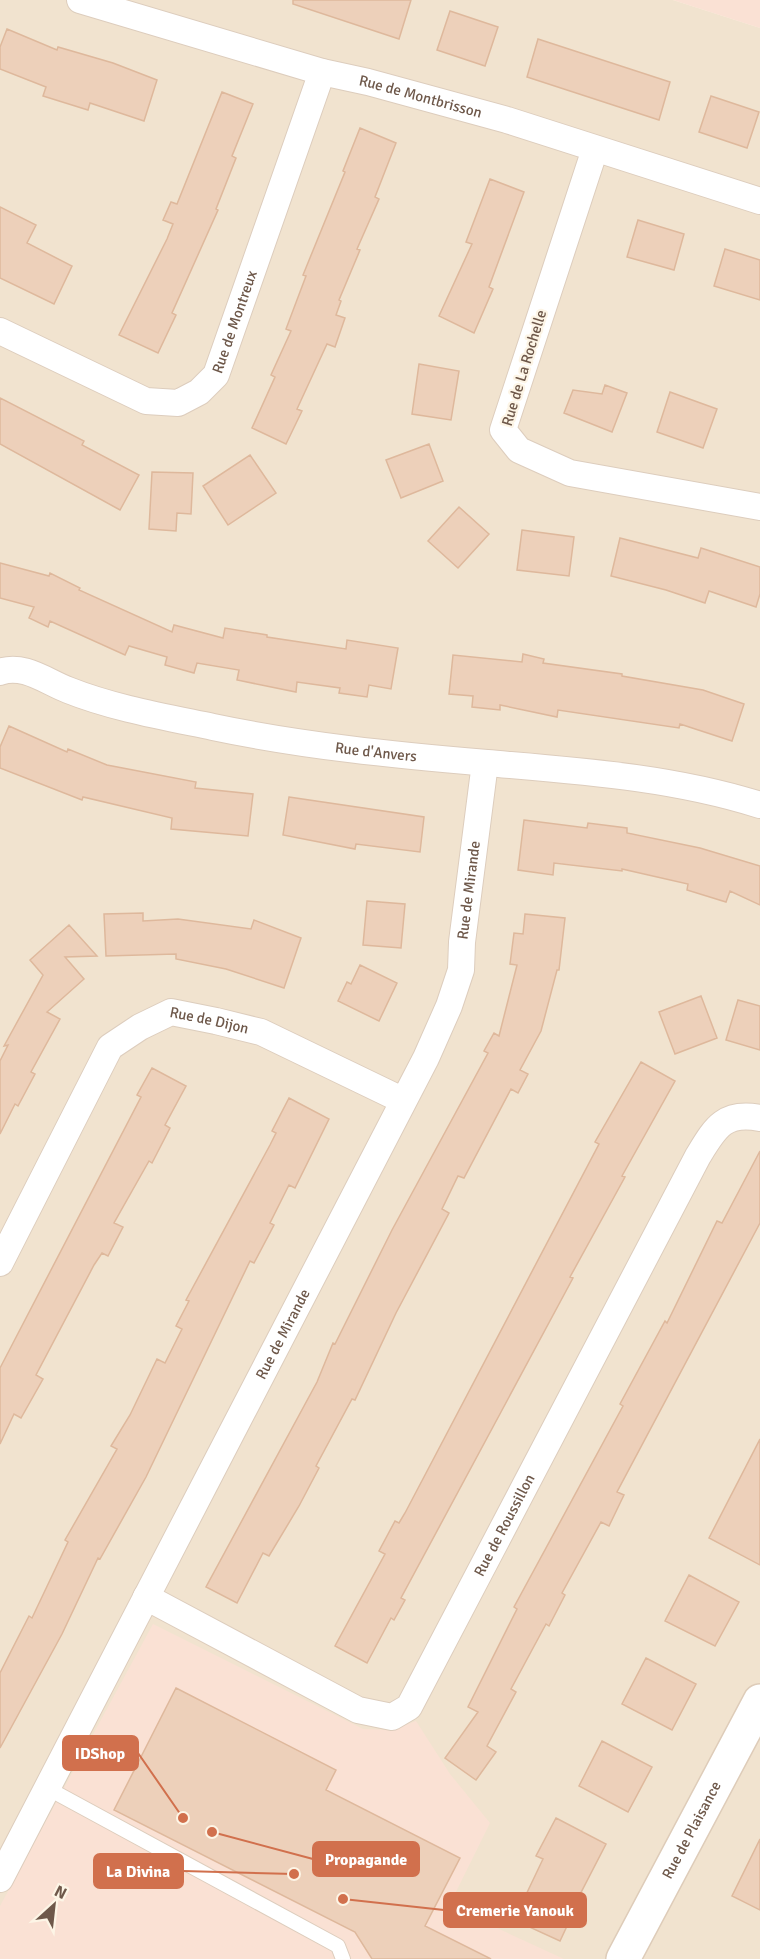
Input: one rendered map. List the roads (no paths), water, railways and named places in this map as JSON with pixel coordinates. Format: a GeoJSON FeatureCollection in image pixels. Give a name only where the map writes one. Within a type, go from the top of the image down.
{"type":"FeatureCollection","features":[{"type":"Feature","properties":{"kind":"street","name":"Rue de Montbrisson"},"geometry":{"type":"LineString","coordinates":[[80,0],[322,72],[497,117],[760,201]]}},
{"type":"Feature","properties":{"kind":"street","name":"Rue de Montreux"},"geometry":{"type":"LineString","coordinates":[[0,331],[146,401],[178,403],[200,392],[216,375],[322,72]]}},
{"type":"Feature","properties":{"kind":"street","name":"Rue de La Rochelle"},"geometry":{"type":"LineString","coordinates":[[595,149],[503,430],[519,450],[570,473],[760,507]]}},
{"type":"Feature","properties":{"kind":"street","name":"Rue d'Anvers"},"geometry":{"type":"LineString","coordinates":[[0,672],[9,668],[28,672],[69,691],[142,711],[293,742],[646,778],[729,795],[760,805]]}},
{"type":"Feature","properties":{"kind":"street","name":"Rue de Mirande"},"geometry":{"type":"LineString","coordinates":[[0,1879],[444,1017],[461,970],[462,942],[485,763]]}},
{"type":"Feature","properties":{"kind":"street","name":"Rue de Dijon"},"geometry":{"type":"LineString","coordinates":[[0,1263],[110,1047],[140,1027],[171,1012],[261,1032],[402,1100]]}},
{"type":"Feature","properties":{"kind":"street","name":"Rue de Roussillon"},"geometry":{"type":"LineString","coordinates":[[146,1597],[358,1710],[392,1717],[409,1707],[698,1156],[714,1130],[727,1119],[745,1115],[760,1118]]}},
{"type":"Feature","properties":{"kind":"street","name":"Rue de Plaisance"},"geometry":{"type":"LineString","coordinates":[[623,1959],[760,1701]]}},
{"type":"Feature","properties":{"kind":"lane"},"geometry":{"type":"LineString","coordinates":[[47,1788],[338,1946],[343,1959]]}},
{"type":"Feature","properties":{"kind":"place","name":"IDShop"},"geometry":{"type":"Point","coordinates":[183,1818]}},
{"type":"Feature","properties":{"kind":"place","name":"Propagande"},"geometry":{"type":"Point","coordinates":[212,1832]}},
{"type":"Feature","properties":{"kind":"place","name":"La Divina"},"geometry":{"type":"Point","coordinates":[294,1874]}},
{"type":"Feature","properties":{"kind":"place","name":"Cremerie Yanouk"},"geometry":{"type":"Point","coordinates":[343,1899]}}]}
